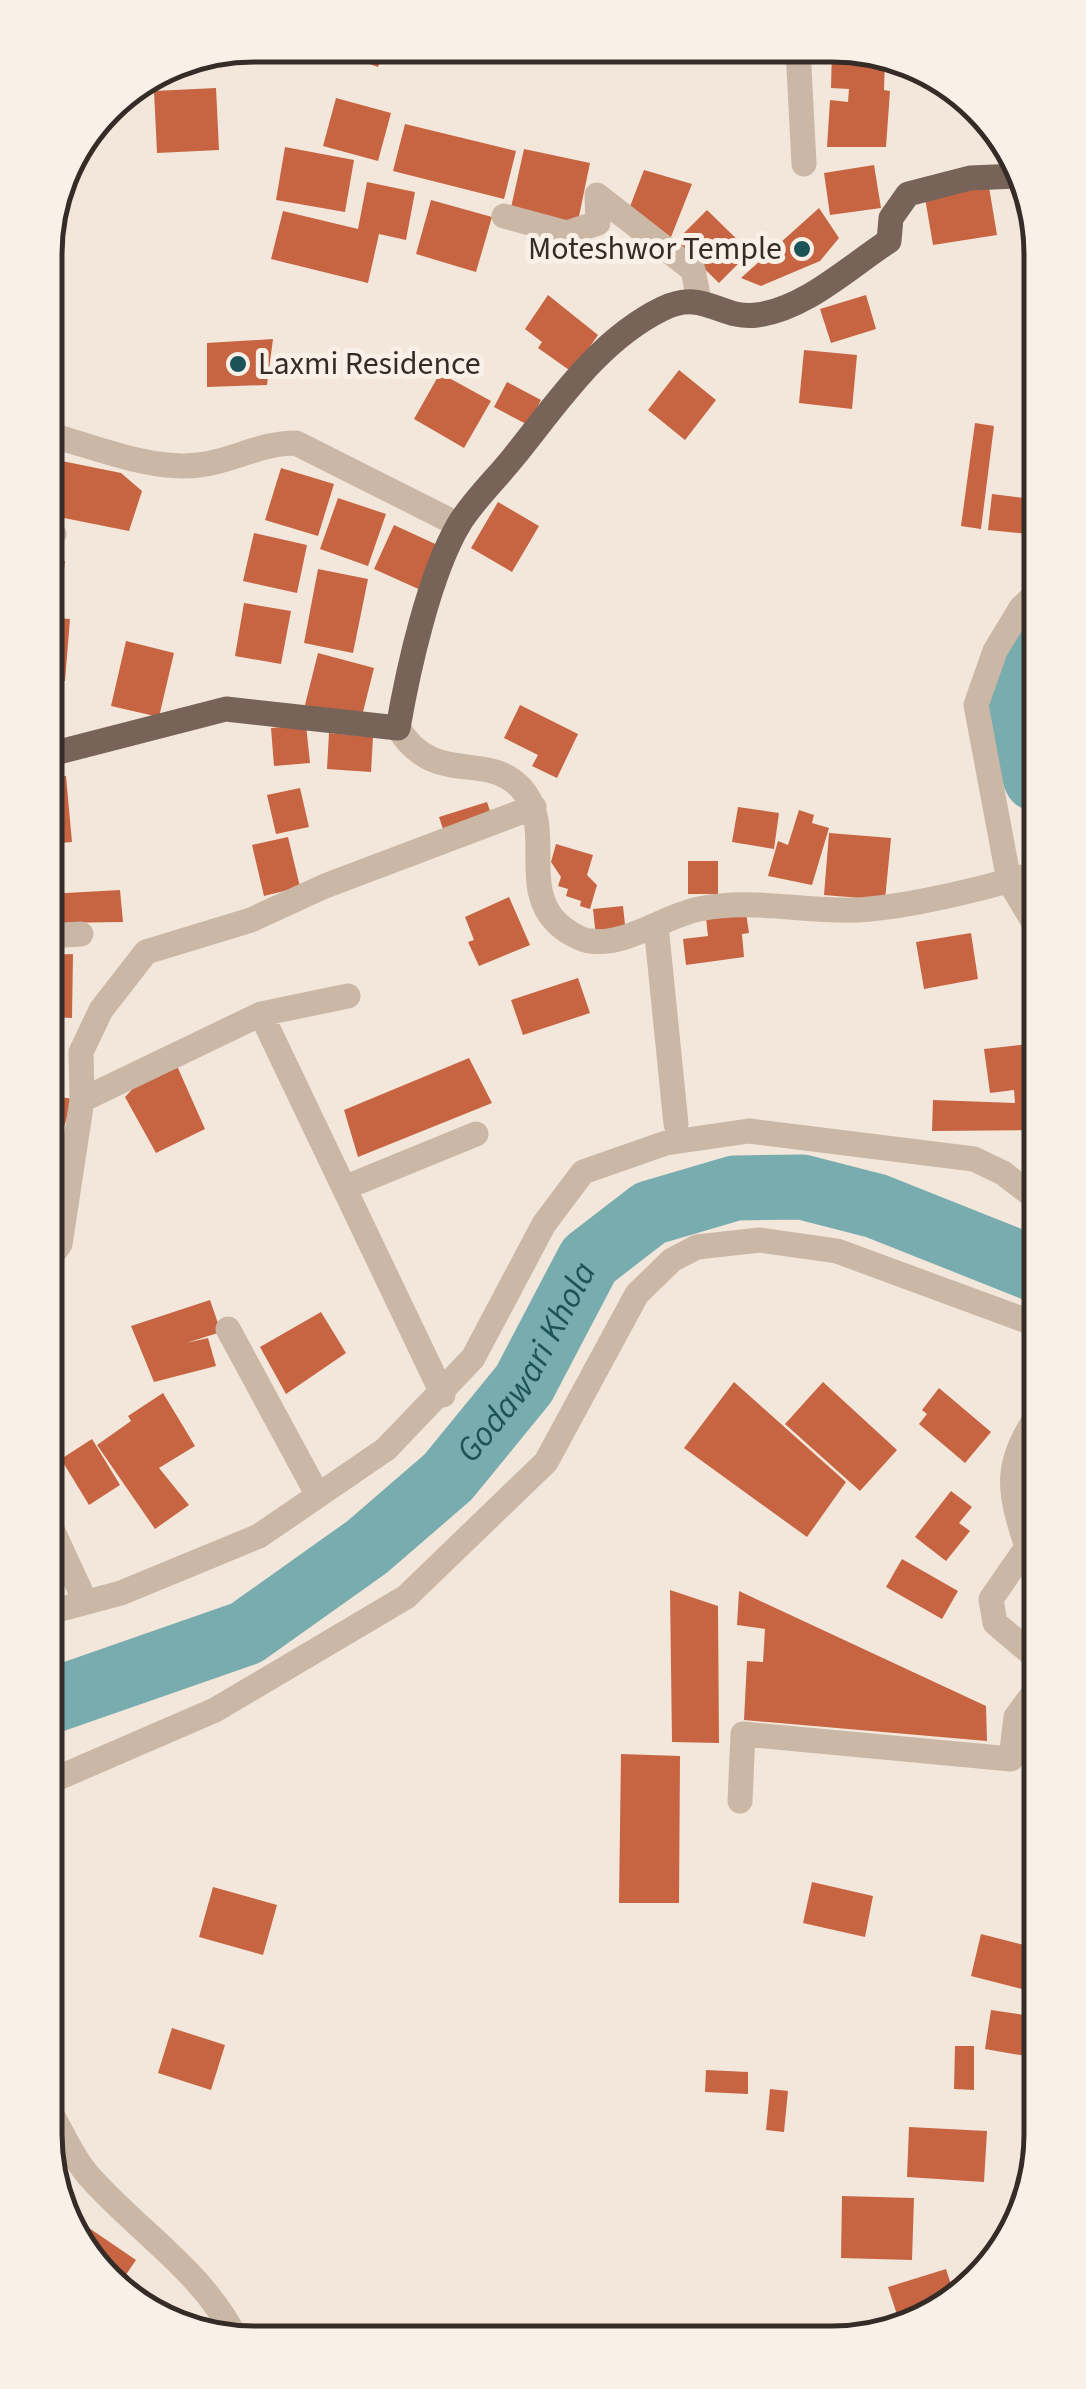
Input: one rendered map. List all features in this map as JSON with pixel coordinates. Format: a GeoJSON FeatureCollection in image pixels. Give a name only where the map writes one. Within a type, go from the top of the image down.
{"type":"FeatureCollection","features":[{"type":"Feature","properties":{"kind":"main road"},"geometry":{"type":"LineString","coordinates":[[63,751],[226,709],[398,728],[421,626],[458,525],[591,362],[620,336],[662,309],[699,300],[755,316],[798,302],[889,241],[890,218],[908,194],[970,178],[1007,176]]}},
{"type":"Feature","properties":{"kind":"street"},"geometry":{"type":"LineString","coordinates":[[799,62],[804,164]]}},
{"type":"Feature","properties":{"kind":"street"},"geometry":{"type":"LineString","coordinates":[[504,216],[567,233],[598,223],[597,195],[693,270],[699,300]]}},
{"type":"Feature","properties":{"kind":"street"},"geometry":{"type":"LineString","coordinates":[[63,439],[150,462],[196,466],[267,443],[296,442],[458,525]]}},
{"type":"Feature","properties":{"kind":"street"},"geometry":{"type":"LineString","coordinates":[[1024,605],[995,652],[976,705],[1009,881],[1024,905]]}},
{"type":"Feature","properties":{"kind":"street"},"geometry":{"type":"LineString","coordinates":[[398,728],[412,750],[436,764],[500,774],[520,787],[534,807],[541,895],[560,926],[590,941],[698,910],[741,903],[860,910],[1024,877]]}},
{"type":"Feature","properties":{"kind":"street"},"geometry":{"type":"LineString","coordinates":[[62,1228],[82,1100],[80,1052],[101,1010],[146,952],[251,920],[325,886],[534,807]]}},
{"type":"Feature","properties":{"kind":"street"},"geometry":{"type":"LineString","coordinates":[[656,925],[676,1124]]}},
{"type":"Feature","properties":{"kind":"street"},"geometry":{"type":"LineString","coordinates":[[63,935],[81,934]]}},
{"type":"Feature","properties":{"kind":"street"},"geometry":{"type":"LineString","coordinates":[[82,1100],[261,1014],[348,996]]}},
{"type":"Feature","properties":{"kind":"street"},"geometry":{"type":"LineString","coordinates":[[261,1014],[443,1394]]}},
{"type":"Feature","properties":{"kind":"street"},"geometry":{"type":"LineString","coordinates":[[62,1609],[121,1593],[259,1536],[386,1449],[474,1358],[544,1224],[583,1172],[666,1143],[749,1131],[974,1159],[1024,1189]]}},
{"type":"Feature","properties":{"kind":"street"},"geometry":{"type":"LineString","coordinates":[[344,1188],[476,1134]]}},
{"type":"Feature","properties":{"kind":"street"},"geometry":{"type":"LineString","coordinates":[[62,1776],[215,1710],[406,1597],[546,1462],[637,1294],[672,1260],[697,1247],[760,1240],[837,1251],[1023,1321]]}},
{"type":"Feature","properties":{"kind":"street"},"geometry":{"type":"LineString","coordinates":[[228,1329],[315,1490]]}},
{"type":"Feature","properties":{"kind":"street"},"geometry":{"type":"LineString","coordinates":[[1023,1436],[1018,1444],[1010,1493],[1023,1535]]}},
{"type":"Feature","properties":{"kind":"street"},"geometry":{"type":"LineString","coordinates":[[62,1551],[80,1590]]}},
{"type":"Feature","properties":{"kind":"street"},"geometry":{"type":"LineString","coordinates":[[1023,1552],[991,1599],[996,1623],[1023,1646]]}},
{"type":"Feature","properties":{"kind":"street"},"geometry":{"type":"LineString","coordinates":[[740,1801],[743,1734],[1011,1759],[1016,1716],[1023,1707]]}},
{"type":"Feature","properties":{"kind":"street"},"geometry":{"type":"LineString","coordinates":[[62,2132],[86,2174],[160,2241],[204,2291],[226,2324]]}},
{"type":"Feature","properties":{"kind":"building"},"geometry":{"type":"Polygon","coordinates":[[[832,62],[885,71],[884,90],[890,91],[886,147],[827,147],[830,100],[848,102],[849,89],[831,88],[832,62]]]}},
{"type":"Feature","properties":{"kind":"building"},"geometry":{"type":"Polygon","coordinates":[[[216,88],[219,150],[157,153],[154,91],[216,88]]]}},
{"type":"Feature","properties":{"kind":"building"},"geometry":{"type":"Polygon","coordinates":[[[336,98],[391,113],[378,161],[323,146],[336,98]]]}},
{"type":"Feature","properties":{"kind":"building"},"geometry":{"type":"Polygon","coordinates":[[[405,124],[516,151],[504,199],[393,171],[405,124]]]}},
{"type":"Feature","properties":{"kind":"building"},"geometry":{"type":"Polygon","coordinates":[[[285,147],[354,160],[345,212],[276,200],[285,147]]]}},
{"type":"Feature","properties":{"kind":"building"},"geometry":{"type":"Polygon","coordinates":[[[524,149],[590,163],[577,226],[510,212],[524,149]]]}},
{"type":"Feature","properties":{"kind":"building"},"geometry":{"type":"Polygon","coordinates":[[[874,165],[881,208],[830,215],[824,173],[874,165]]]}},
{"type":"Feature","properties":{"kind":"building"},"geometry":{"type":"Polygon","coordinates":[[[644,170],[692,184],[671,237],[626,217],[644,170]]]}},
{"type":"Feature","properties":{"kind":"building"},"geometry":{"type":"Polygon","coordinates":[[[367,182],[415,192],[406,240],[379,234],[368,283],[271,259],[283,211],[358,229],[367,182]]]}},
{"type":"Feature","properties":{"kind":"building"},"geometry":{"type":"Polygon","coordinates":[[[989,187],[997,235],[933,245],[925,198],[989,187]]]}},
{"type":"Feature","properties":{"kind":"building"},"geometry":{"type":"Polygon","coordinates":[[[431,200],[492,217],[476,272],[416,254],[431,200]]]}},
{"type":"Feature","properties":{"kind":"building","name":"Moteshwor Temple"},"geometry":{"type":"Polygon","coordinates":[[[819,208],[839,238],[820,261],[761,286],[741,278],[819,208]]]}},
{"type":"Feature","properties":{"kind":"building"},"geometry":{"type":"Polygon","coordinates":[[[707,210],[750,252],[719,283],[676,241],[707,210]]]}},
{"type":"Feature","properties":{"kind":"building"},"geometry":{"type":"Polygon","coordinates":[[[548,295],[598,335],[572,372],[538,348],[542,342],[525,329],[548,295]]]}},
{"type":"Feature","properties":{"kind":"building"},"geometry":{"type":"Polygon","coordinates":[[[866,295],[876,329],[831,343],[820,309],[866,295]]]}},
{"type":"Feature","properties":{"kind":"building","name":"Laxmi Residence"},"geometry":{"type":"Polygon","coordinates":[[[273,339],[267,385],[207,387],[207,343],[273,339]]]}},
{"type":"Feature","properties":{"kind":"building"},"geometry":{"type":"Polygon","coordinates":[[[804,350],[857,355],[852,409],[799,403],[804,350]]]}},
{"type":"Feature","properties":{"kind":"building"},"geometry":{"type":"Polygon","coordinates":[[[679,370],[716,400],[685,440],[648,410],[679,370]]]}},
{"type":"Feature","properties":{"kind":"building"},"geometry":{"type":"Polygon","coordinates":[[[440,373],[491,401],[464,448],[414,419],[440,373]]]}},
{"type":"Feature","properties":{"kind":"building"},"geometry":{"type":"Polygon","coordinates":[[[507,382],[541,400],[528,425],[494,407],[507,382]]]}},
{"type":"Feature","properties":{"kind":"building"},"geometry":{"type":"Polygon","coordinates":[[[975,423],[994,426],[981,529],[961,526],[975,423]]]}},
{"type":"Feature","properties":{"kind":"building"},"geometry":{"type":"Polygon","coordinates":[[[63,461],[121,473],[142,491],[129,531],[63,518],[63,461]]]}},
{"type":"Feature","properties":{"kind":"building"},"geometry":{"type":"Polygon","coordinates":[[[281,468],[334,484],[318,536],[265,520],[281,468]]]}},
{"type":"Feature","properties":{"kind":"building"},"geometry":{"type":"Polygon","coordinates":[[[992,494],[1024,498],[1024,533],[988,530],[992,494]]]}},
{"type":"Feature","properties":{"kind":"building"},"geometry":{"type":"Polygon","coordinates":[[[338,498],[386,514],[368,566],[320,549],[338,498]]]}},
{"type":"Feature","properties":{"kind":"building"},"geometry":{"type":"Polygon","coordinates":[[[498,502],[539,526],[512,572],[471,548],[498,502]]]}},
{"type":"Feature","properties":{"kind":"building"},"geometry":{"type":"Polygon","coordinates":[[[394,525],[444,548],[425,592],[374,569],[394,525]]]}},
{"type":"Feature","properties":{"kind":"building"},"geometry":{"type":"Polygon","coordinates":[[[254,533],[307,545],[297,593],[243,581],[254,533]]]}},
{"type":"Feature","properties":{"kind":"building"},"geometry":{"type":"Polygon","coordinates":[[[318,569],[368,579],[353,653],[304,643],[318,569]]]}},
{"type":"Feature","properties":{"kind":"building"},"geometry":{"type":"Polygon","coordinates":[[[244,603],[291,611],[281,664],[235,656],[244,603]]]}},
{"type":"Feature","properties":{"kind":"building"},"geometry":{"type":"Polygon","coordinates":[[[63,618],[70,619],[63,681],[63,618]]]}},
{"type":"Feature","properties":{"kind":"building"},"geometry":{"type":"Polygon","coordinates":[[[126,641],[174,653],[159,717],[111,706],[126,641]]]}},
{"type":"Feature","properties":{"kind":"building"},"geometry":{"type":"Polygon","coordinates":[[[318,653],[374,668],[361,720],[305,705],[318,653]]]}},
{"type":"Feature","properties":{"kind":"building"},"geometry":{"type":"Polygon","coordinates":[[[520,705],[578,734],[557,778],[532,766],[538,755],[504,738],[520,705]]]}},
{"type":"Feature","properties":{"kind":"building"},"geometry":{"type":"Polygon","coordinates":[[[306,725],[310,763],[274,766],[271,728],[306,725]]]}},
{"type":"Feature","properties":{"kind":"building"},"geometry":{"type":"Polygon","coordinates":[[[329,733],[373,737],[371,772],[327,769],[329,733]]]}},
{"type":"Feature","properties":{"kind":"building"},"geometry":{"type":"Polygon","coordinates":[[[63,776],[66,776],[72,842],[63,843],[63,776]]]}},
{"type":"Feature","properties":{"kind":"building"},"geometry":{"type":"Polygon","coordinates":[[[300,788],[309,827],[276,834],[267,795],[300,788]]]}},
{"type":"Feature","properties":{"kind":"building"},"geometry":{"type":"Polygon","coordinates":[[[487,802],[493,820],[445,835],[439,817],[487,802]]]}},
{"type":"Feature","properties":{"kind":"building"},"geometry":{"type":"Polygon","coordinates":[[[738,807],[779,813],[774,849],[732,842],[738,807]]]}},
{"type":"Feature","properties":{"kind":"building"},"geometry":{"type":"Polygon","coordinates":[[[799,810],[814,815],[812,823],[829,828],[812,885],[768,876],[778,841],[788,845],[799,810]]]}},
{"type":"Feature","properties":{"kind":"building"},"geometry":{"type":"Polygon","coordinates":[[[829,833],[891,838],[885,900],[824,895],[829,833]]]}},
{"type":"Feature","properties":{"kind":"building"},"geometry":{"type":"Polygon","coordinates":[[[288,837],[300,887],[264,896],[252,845],[288,837]]]}},
{"type":"Feature","properties":{"kind":"building"},"geometry":{"type":"Polygon","coordinates":[[[556,844],[593,855],[587,875],[597,885],[590,909],[566,896],[568,889],[558,886],[561,877],[551,862],[556,844]]]}},
{"type":"Feature","properties":{"kind":"building"},"geometry":{"type":"Polygon","coordinates":[[[688,861],[718,861],[718,894],[688,894],[688,861]]]}},
{"type":"Feature","properties":{"kind":"building"},"geometry":{"type":"Polygon","coordinates":[[[120,890],[123,922],[63,923],[63,893],[120,890]]]}},
{"type":"Feature","properties":{"kind":"building"},"geometry":{"type":"Polygon","coordinates":[[[509,897],[530,945],[479,966],[468,942],[474,940],[465,917],[509,897]]]}},
{"type":"Feature","properties":{"kind":"building"},"geometry":{"type":"Polygon","coordinates":[[[623,906],[626,934],[596,937],[593,909],[623,906]]]}},
{"type":"Feature","properties":{"kind":"building"},"geometry":{"type":"Polygon","coordinates":[[[746,913],[749,933],[742,934],[744,957],[686,965],[683,939],[708,936],[706,918],[746,913]]]}},
{"type":"Feature","properties":{"kind":"building"},"geometry":{"type":"Polygon","coordinates":[[[971,933],[978,979],[924,989],[916,942],[971,933]]]}},
{"type":"Feature","properties":{"kind":"building"},"geometry":{"type":"Polygon","coordinates":[[[63,954],[73,954],[72,1018],[63,1018],[63,954]]]}},
{"type":"Feature","properties":{"kind":"building"},"geometry":{"type":"Polygon","coordinates":[[[578,978],[590,1013],[523,1035],[511,1000],[578,978]]]}},
{"type":"Feature","properties":{"kind":"building"},"geometry":{"type":"Polygon","coordinates":[[[1024,1045],[1024,1130],[932,1131],[933,1100],[1015,1103],[1014,1090],[990,1093],[984,1049],[1024,1045]]]}},
{"type":"Feature","properties":{"kind":"building"},"geometry":{"type":"Polygon","coordinates":[[[469,1058],[492,1103],[358,1157],[344,1110],[469,1058]]]}},
{"type":"Feature","properties":{"kind":"building"},"geometry":{"type":"Polygon","coordinates":[[[177,1066],[205,1129],[156,1153],[125,1097],[143,1078],[177,1066]]]}},
{"type":"Feature","properties":{"kind":"building"},"geometry":{"type":"Polygon","coordinates":[[[63,1097],[73,1099],[63,1131],[63,1097]]]}},
{"type":"Feature","properties":{"kind":"building"},"geometry":{"type":"Polygon","coordinates":[[[210,1300],[221,1332],[186,1343],[208,1338],[216,1366],[154,1382],[131,1326],[210,1300]]]}},
{"type":"Feature","properties":{"kind":"building"},"geometry":{"type":"Polygon","coordinates":[[[321,1312],[346,1353],[286,1394],[260,1347],[321,1312]]]}},
{"type":"Feature","properties":{"kind":"building"},"geometry":{"type":"Polygon","coordinates":[[[734,1382],[846,1482],[807,1537],[684,1448],[734,1382]]]}},
{"type":"Feature","properties":{"kind":"building"},"geometry":{"type":"Polygon","coordinates":[[[823,1382],[897,1450],[860,1491],[785,1424],[823,1382]]]}},
{"type":"Feature","properties":{"kind":"building"},"geometry":{"type":"Polygon","coordinates":[[[939,1388],[991,1432],[965,1463],[919,1424],[927,1414],[922,1410],[939,1388]]]}},
{"type":"Feature","properties":{"kind":"building"},"geometry":{"type":"Polygon","coordinates":[[[163,1393],[195,1446],[159,1468],[189,1505],[155,1529],[97,1445],[131,1421],[128,1416],[163,1393]]]}},
{"type":"Feature","properties":{"kind":"building"},"geometry":{"type":"Polygon","coordinates":[[[92,1439],[120,1485],[89,1505],[62,1458],[92,1439]]]}},
{"type":"Feature","properties":{"kind":"building"},"geometry":{"type":"Polygon","coordinates":[[[951,1491],[972,1507],[959,1523],[970,1531],[946,1561],[915,1537],[951,1491]]]}},
{"type":"Feature","properties":{"kind":"building"},"geometry":{"type":"Polygon","coordinates":[[[902,1559],[958,1591],[942,1619],[886,1587],[902,1559]]]}},
{"type":"Feature","properties":{"kind":"building"},"geometry":{"type":"Polygon","coordinates":[[[670,1590],[718,1606],[719,1743],[672,1742],[670,1590]]]}},
{"type":"Feature","properties":{"kind":"building"},"geometry":{"type":"Polygon","coordinates":[[[739,1591],[986,1706],[987,1741],[744,1720],[747,1661],[763,1662],[765,1629],[737,1625],[739,1591]]]}},
{"type":"Feature","properties":{"kind":"building"},"geometry":{"type":"Polygon","coordinates":[[[621,1754],[680,1756],[679,1903],[619,1903],[621,1754]]]}},
{"type":"Feature","properties":{"kind":"building"},"geometry":{"type":"Polygon","coordinates":[[[812,1882],[873,1896],[865,1937],[803,1923],[812,1882]]]}},
{"type":"Feature","properties":{"kind":"building"},"geometry":{"type":"Polygon","coordinates":[[[213,1887],[277,1905],[263,1955],[199,1937],[213,1887]]]}},
{"type":"Feature","properties":{"kind":"building"},"geometry":{"type":"Polygon","coordinates":[[[981,1934],[1023,1945],[1023,1989],[971,1976],[981,1934]]]}},
{"type":"Feature","properties":{"kind":"building"},"geometry":{"type":"Polygon","coordinates":[[[991,2010],[1023,2015],[1023,2055],[985,2049],[991,2010]]]}},
{"type":"Feature","properties":{"kind":"building"},"geometry":{"type":"Polygon","coordinates":[[[172,2028],[225,2045],[211,2090],[158,2073],[172,2028]]]}},
{"type":"Feature","properties":{"kind":"building"},"geometry":{"type":"Polygon","coordinates":[[[955,2046],[974,2046],[974,2090],[954,2089],[955,2046]]]}},
{"type":"Feature","properties":{"kind":"building"},"geometry":{"type":"Polygon","coordinates":[[[706,2070],[748,2072],[748,2094],[705,2092],[706,2070]]]}},
{"type":"Feature","properties":{"kind":"building"},"geometry":{"type":"Polygon","coordinates":[[[770,2089],[788,2091],[784,2132],[766,2130],[770,2089]]]}},
{"type":"Feature","properties":{"kind":"building"},"geometry":{"type":"Polygon","coordinates":[[[909,2127],[987,2131],[984,2182],[907,2177],[909,2127]]]}},
{"type":"Feature","properties":{"kind":"building"},"geometry":{"type":"Polygon","coordinates":[[[842,2196],[914,2198],[912,2260],[841,2258],[842,2196]]]}},
{"type":"Feature","properties":{"kind":"building"},"geometry":{"type":"Polygon","coordinates":[[[88,2229],[136,2260],[125,2276],[110,2261],[88,2229]]]}},
{"type":"Feature","properties":{"kind":"building"},"geometry":{"type":"Polygon","coordinates":[[[946,2269],[951,2284],[897,2315],[888,2287],[946,2269]]]}},
{"type":"Feature","properties":{"kind":"waterway","name":"Godawari Khola"},"geometry":{"type":"LineString","coordinates":[[1024,671],[1019,694],[1024,744]]}},
{"type":"Feature","properties":{"kind":"waterway","name":"Godawari Khola"},"geometry":{"type":"LineString","coordinates":[[62,1697],[246,1633],[367,1547],[448,1477],[524,1384],[589,1260],[650,1213],[735,1188],[802,1187],[876,1206],[1023,1265]]}},
{"type":"Feature","properties":{"kind":"place","name":"Moteshwor Temple"},"geometry":{"type":"Point","coordinates":[802,249]}},
{"type":"Feature","properties":{"kind":"place","name":"Laxmi Residence"},"geometry":{"type":"Point","coordinates":[238,364]}}]}
